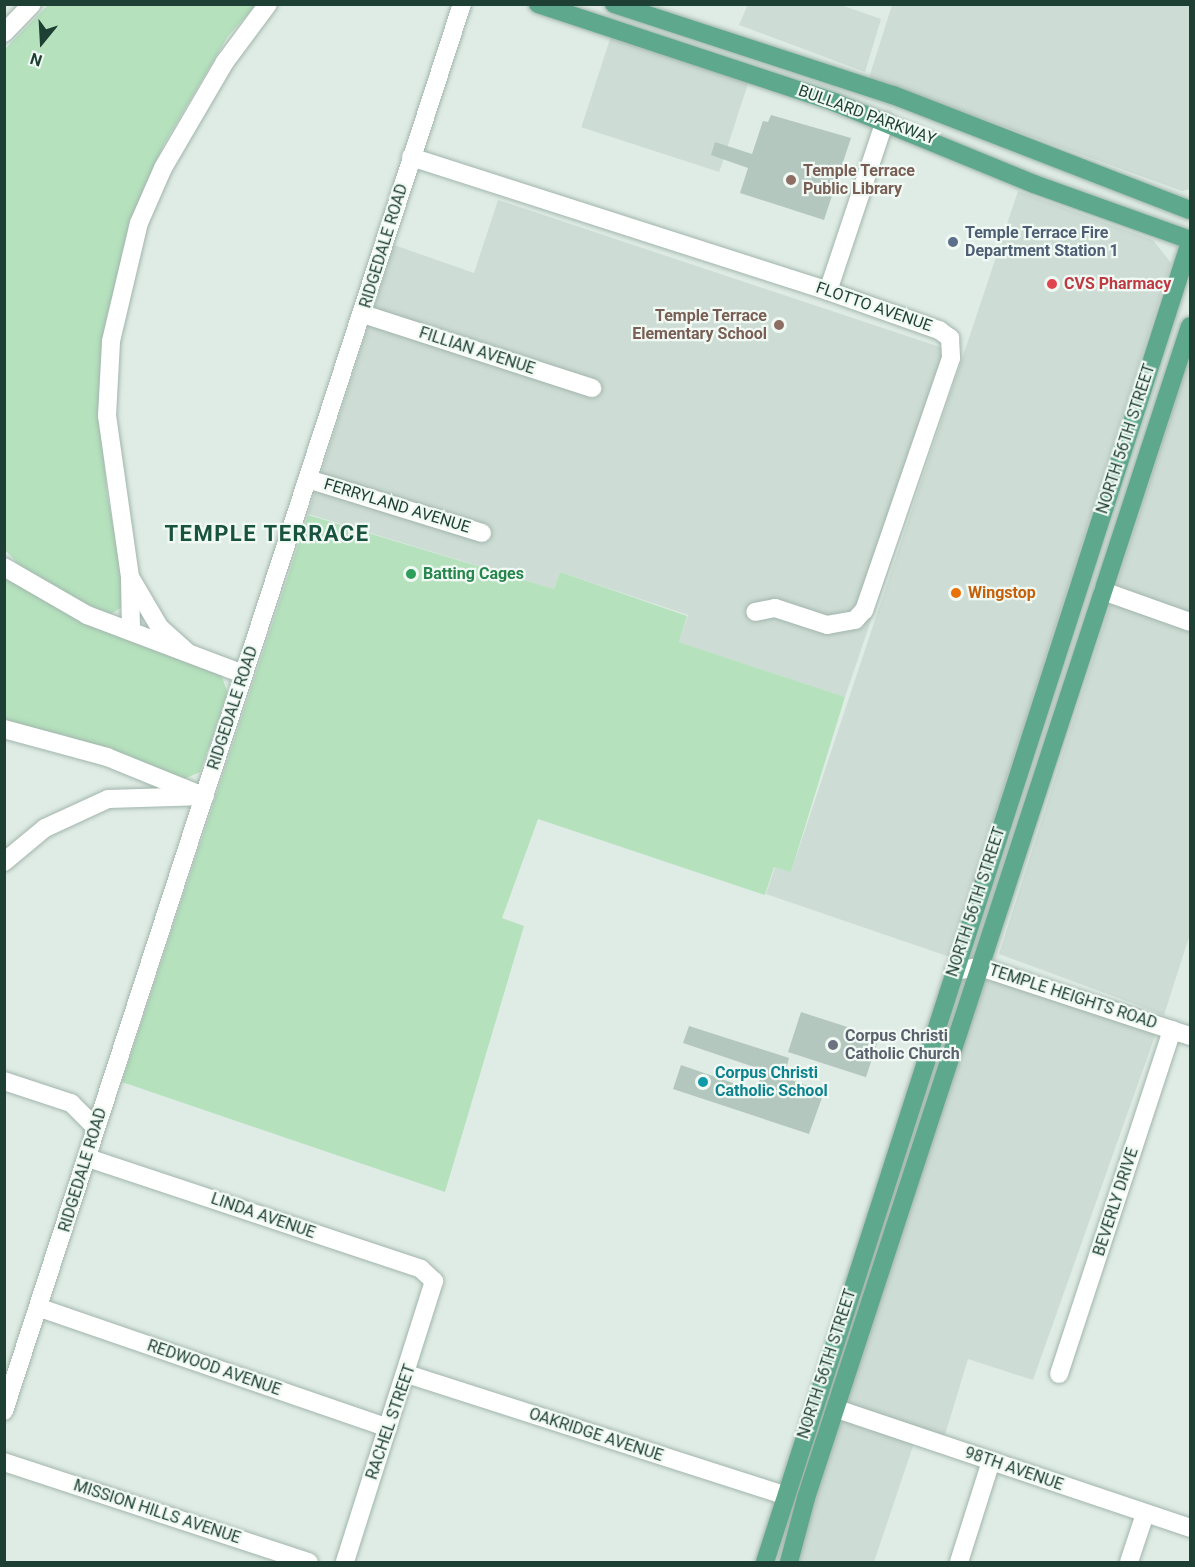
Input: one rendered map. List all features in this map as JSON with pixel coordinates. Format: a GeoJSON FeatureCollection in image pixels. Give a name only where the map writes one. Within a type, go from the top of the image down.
{"type":"FeatureCollection","features":[{"type":"Feature","properties":{"kind":"main road","name":"BULLARD PARKWAY"},"geometry":{"type":"LineString","coordinates":[[538,4],[885,121],[1034,184],[1191,241]]}},
{"type":"Feature","properties":{"kind":"main road","name":"BULLARD PARKWAY"},"geometry":{"type":"LineString","coordinates":[[614,4],[893,95],[1191,210]]}},
{"type":"Feature","properties":{"kind":"main road","name":"NORTH 56TH STREET"},"geometry":{"type":"LineString","coordinates":[[765,1563],[923,1065],[1191,241]]}},
{"type":"Feature","properties":{"kind":"main road","name":"NORTH 56TH STREET"},"geometry":{"type":"LineString","coordinates":[[789,1563],[980,967],[1191,326]]}},
{"type":"Feature","properties":{"kind":"main road"},"geometry":{"type":"LineString","coordinates":[[1103,591],[1097,587],[1096,569],[1121,488],[1118,466]]}},
{"type":"Feature","properties":{"kind":"main road"},"geometry":{"type":"LineString","coordinates":[[1072,689],[1082,613],[1074,601]]}},
{"type":"Feature","properties":{"kind":"main road"},"geometry":{"type":"LineString","coordinates":[[1014,864],[1012,841],[1034,771],[1024,755]]}},
{"type":"Feature","properties":{"kind":"main road"},"geometry":{"type":"LineString","coordinates":[[918,1161],[910,1144],[927,1093],[923,1065]]}},
{"type":"Feature","properties":{"kind":"main road"},"geometry":{"type":"LineString","coordinates":[[857,1270],[880,1277]]}},
{"type":"Feature","properties":{"kind":"main road"},"geometry":{"type":"LineString","coordinates":[[815,1402],[837,1409]]}},
{"type":"Feature","properties":{"kind":"street"},"geometry":{"type":"LineString","coordinates":[[4,33],[32,4]]}},
{"type":"Feature","properties":{"kind":"street"},"geometry":{"type":"LineString","coordinates":[[130,631],[130,578],[107,416],[111,341],[124,279],[139,224],[163,168],[225,62],[268,4]]}},
{"type":"Feature","properties":{"kind":"street","name":"RIDGEDALE ROAD"},"geometry":{"type":"LineString","coordinates":[[4,1411],[40,1308],[243,674],[311,480],[411,157],[462,4]]}},
{"type":"Feature","properties":{"kind":"street"},"geometry":{"type":"LineString","coordinates":[[828,291],[885,121]]}},
{"type":"Feature","properties":{"kind":"street","name":"FLOTTO AVENUE"},"geometry":{"type":"LineString","coordinates":[[411,157],[828,291],[939,330],[950,338],[951,357],[864,610],[855,620],[841,625],[827,625],[775,608],[755,612]]}},
{"type":"Feature","properties":{"kind":"street","name":"FILLIAN AVENUE"},"geometry":{"type":"LineString","coordinates":[[363,314],[592,388]]}},
{"type":"Feature","properties":{"kind":"street","name":"FERRYLAND AVENUE"},"geometry":{"type":"LineString","coordinates":[[311,480],[482,533]]}},
{"type":"Feature","properties":{"kind":"street"},"geometry":{"type":"LineString","coordinates":[[7,565],[87,615],[243,674]]}},
{"type":"Feature","properties":{"kind":"street"},"geometry":{"type":"LineString","coordinates":[[130,578],[160,628],[187,652]]}},
{"type":"Feature","properties":{"kind":"street"},"geometry":{"type":"LineString","coordinates":[[1103,591],[1191,622]]}},
{"type":"Feature","properties":{"kind":"street"},"geometry":{"type":"LineString","coordinates":[[4,729],[107,757],[205,796]]}},
{"type":"Feature","properties":{"kind":"street"},"geometry":{"type":"LineString","coordinates":[[4,862],[45,828],[108,799],[205,796]]}},
{"type":"Feature","properties":{"kind":"street","name":"TEMPLE HEIGHTS ROAD"},"geometry":{"type":"LineString","coordinates":[[954,971],[980,967],[1191,1036]]}},
{"type":"Feature","properties":{"kind":"street","name":"BEVERLY DRIVE"},"geometry":{"type":"LineString","coordinates":[[1059,1374],[1172,1030]]}},
{"type":"Feature","properties":{"kind":"street"},"geometry":{"type":"LineString","coordinates":[[4,1081],[71,1103],[96,1128]]}},
{"type":"Feature","properties":{"kind":"street","name":"LINDA AVENUE"},"geometry":{"type":"LineString","coordinates":[[88,1158],[421,1269],[434,1281]]}},
{"type":"Feature","properties":{"kind":"street","name":"RACHEL STREET"},"geometry":{"type":"LineString","coordinates":[[345,1563],[407,1374],[434,1281]]}},
{"type":"Feature","properties":{"kind":"street","name":"REDWOOD AVENUE"},"geometry":{"type":"LineString","coordinates":[[40,1308],[388,1428]]}},
{"type":"Feature","properties":{"kind":"street","name":"OAKRIDGE AVENUE"},"geometry":{"type":"LineString","coordinates":[[407,1374],[785,1495]]}},
{"type":"Feature","properties":{"kind":"street","name":"98TH AVENUE"},"geometry":{"type":"LineString","coordinates":[[837,1409],[1191,1528]]}},
{"type":"Feature","properties":{"kind":"street"},"geometry":{"type":"LineString","coordinates":[[959,1563],[991,1461]]}},
{"type":"Feature","properties":{"kind":"street","name":"MISSION HILLS AVENUE"},"geometry":{"type":"LineString","coordinates":[[4,1462],[309,1563]]}},
{"type":"Feature","properties":{"kind":"street"},"geometry":{"type":"LineString","coordinates":[[1129,1563],[1145,1514]]}},
{"type":"Feature","properties":{"kind":"shaded area"},"geometry":{"type":"Polygon","coordinates":[[[748,4],[841,5],[881,19],[865,72],[739,25],[748,4]]]}},
{"type":"Feature","properties":{"kind":"shaded area"},"geometry":{"type":"Polygon","coordinates":[[[892,5],[1190,5],[1190,189],[1182,191],[869,78],[892,5]]]}},
{"type":"Feature","properties":{"kind":"shaded area"},"geometry":{"type":"Polygon","coordinates":[[[611,36],[749,81],[719,172],[581,127],[611,36]]]}},
{"type":"Feature","properties":{"kind":"shaded area"},"geometry":{"type":"Polygon","coordinates":[[[1018,191],[1153,240],[1171,263],[950,957],[766,894],[775,867],[791,872],[1018,191]]]}},
{"type":"Feature","properties":{"kind":"shaded area"},"geometry":{"type":"Polygon","coordinates":[[[498,200],[961,354],[845,697],[679,642],[688,615],[560,572],[554,589],[308,514],[394,245],[474,273],[498,200]]]}},
{"type":"Feature","properties":{"kind":"shaded area"},"geometry":{"type":"Polygon","coordinates":[[[1190,355],[1190,934],[1164,1015],[999,954],[1190,355]]]}},
{"type":"Feature","properties":{"kind":"shaded area"},"geometry":{"type":"Polygon","coordinates":[[[986,977],[1156,1033],[1033,1380],[968,1359],[944,1438],[846,1404],[986,977]]]}},
{"type":"Feature","properties":{"kind":"shaded area"},"geometry":{"type":"Polygon","coordinates":[[[841,1418],[914,1443],[874,1562],[796,1562],[841,1418]]]}},
{"type":"Feature","properties":{"kind":"green space"},"geometry":{"type":"Polygon","coordinates":[[[48,5],[256,5],[228,36],[164,144],[140,197],[106,319],[100,416],[107,494],[125,586],[124,606],[109,615],[30,576],[5,550],[4,50],[48,5]]]}},
{"type":"Feature","properties":{"kind":"green space"},"geometry":{"type":"Polygon","coordinates":[[[308,515],[554,589],[560,572],[687,616],[679,642],[845,697],[791,872],[774,867],[765,895],[538,819],[502,918],[524,926],[445,1192],[122,1082],[308,515]]]}},
{"type":"Feature","properties":{"kind":"green space"},"geometry":{"type":"Polygon","coordinates":[[[4,575],[221,674],[228,694],[200,772],[184,779],[64,735],[5,722],[4,575]]]}},
{"type":"Feature","properties":{"kind":"building","name":"Temple Terrace Public Library"},"geometry":{"type":"Polygon","coordinates":[[[771,115],[851,138],[824,220],[740,193],[748,168],[711,155],[715,142],[752,154],[763,121],[768,122],[771,115]]]}},
{"type":"Feature","properties":{"kind":"building","name":"Corpus Christi Catholic Church"},"geometry":{"type":"Polygon","coordinates":[[[801,1012],[879,1037],[866,1077],[788,1052],[801,1012]]]}},
{"type":"Feature","properties":{"kind":"building","name":"Corpus Christi Catholic School"},"geometry":{"type":"Polygon","coordinates":[[[689,1026],[789,1058],[784,1077],[824,1092],[809,1134],[673,1089],[681,1065],[756,1091],[763,1070],[683,1043],[689,1026]]]}},
{"type":"Feature","properties":{"kind":"place","name":"Temple Terrace Public Library"},"geometry":{"type":"Point","coordinates":[791,180]}},
{"type":"Feature","properties":{"kind":"place","name":"Temple Terrace Fire Department Station 1"},"geometry":{"type":"Point","coordinates":[953,242]}},
{"type":"Feature","properties":{"kind":"place","name":"CVS Pharmacy"},"geometry":{"type":"Point","coordinates":[1052,284]}},
{"type":"Feature","properties":{"kind":"place","name":"Temple Terrace Elementary School"},"geometry":{"type":"Point","coordinates":[779,325]}},
{"type":"Feature","properties":{"kind":"place","name":"Batting Cages"},"geometry":{"type":"Point","coordinates":[411,574]}},
{"type":"Feature","properties":{"kind":"place","name":"Wingstop"},"geometry":{"type":"Point","coordinates":[956,593]}},
{"type":"Feature","properties":{"kind":"place","name":"Corpus Christi Catholic Church"},"geometry":{"type":"Point","coordinates":[833,1045]}},
{"type":"Feature","properties":{"kind":"place","name":"Corpus Christi Catholic School"},"geometry":{"type":"Point","coordinates":[703,1082]}},
{"type":"Feature","properties":{"kind":"district","name":"TEMPLE TERRACE"},"geometry":{"type":"Point","coordinates":[267,534]}}]}
